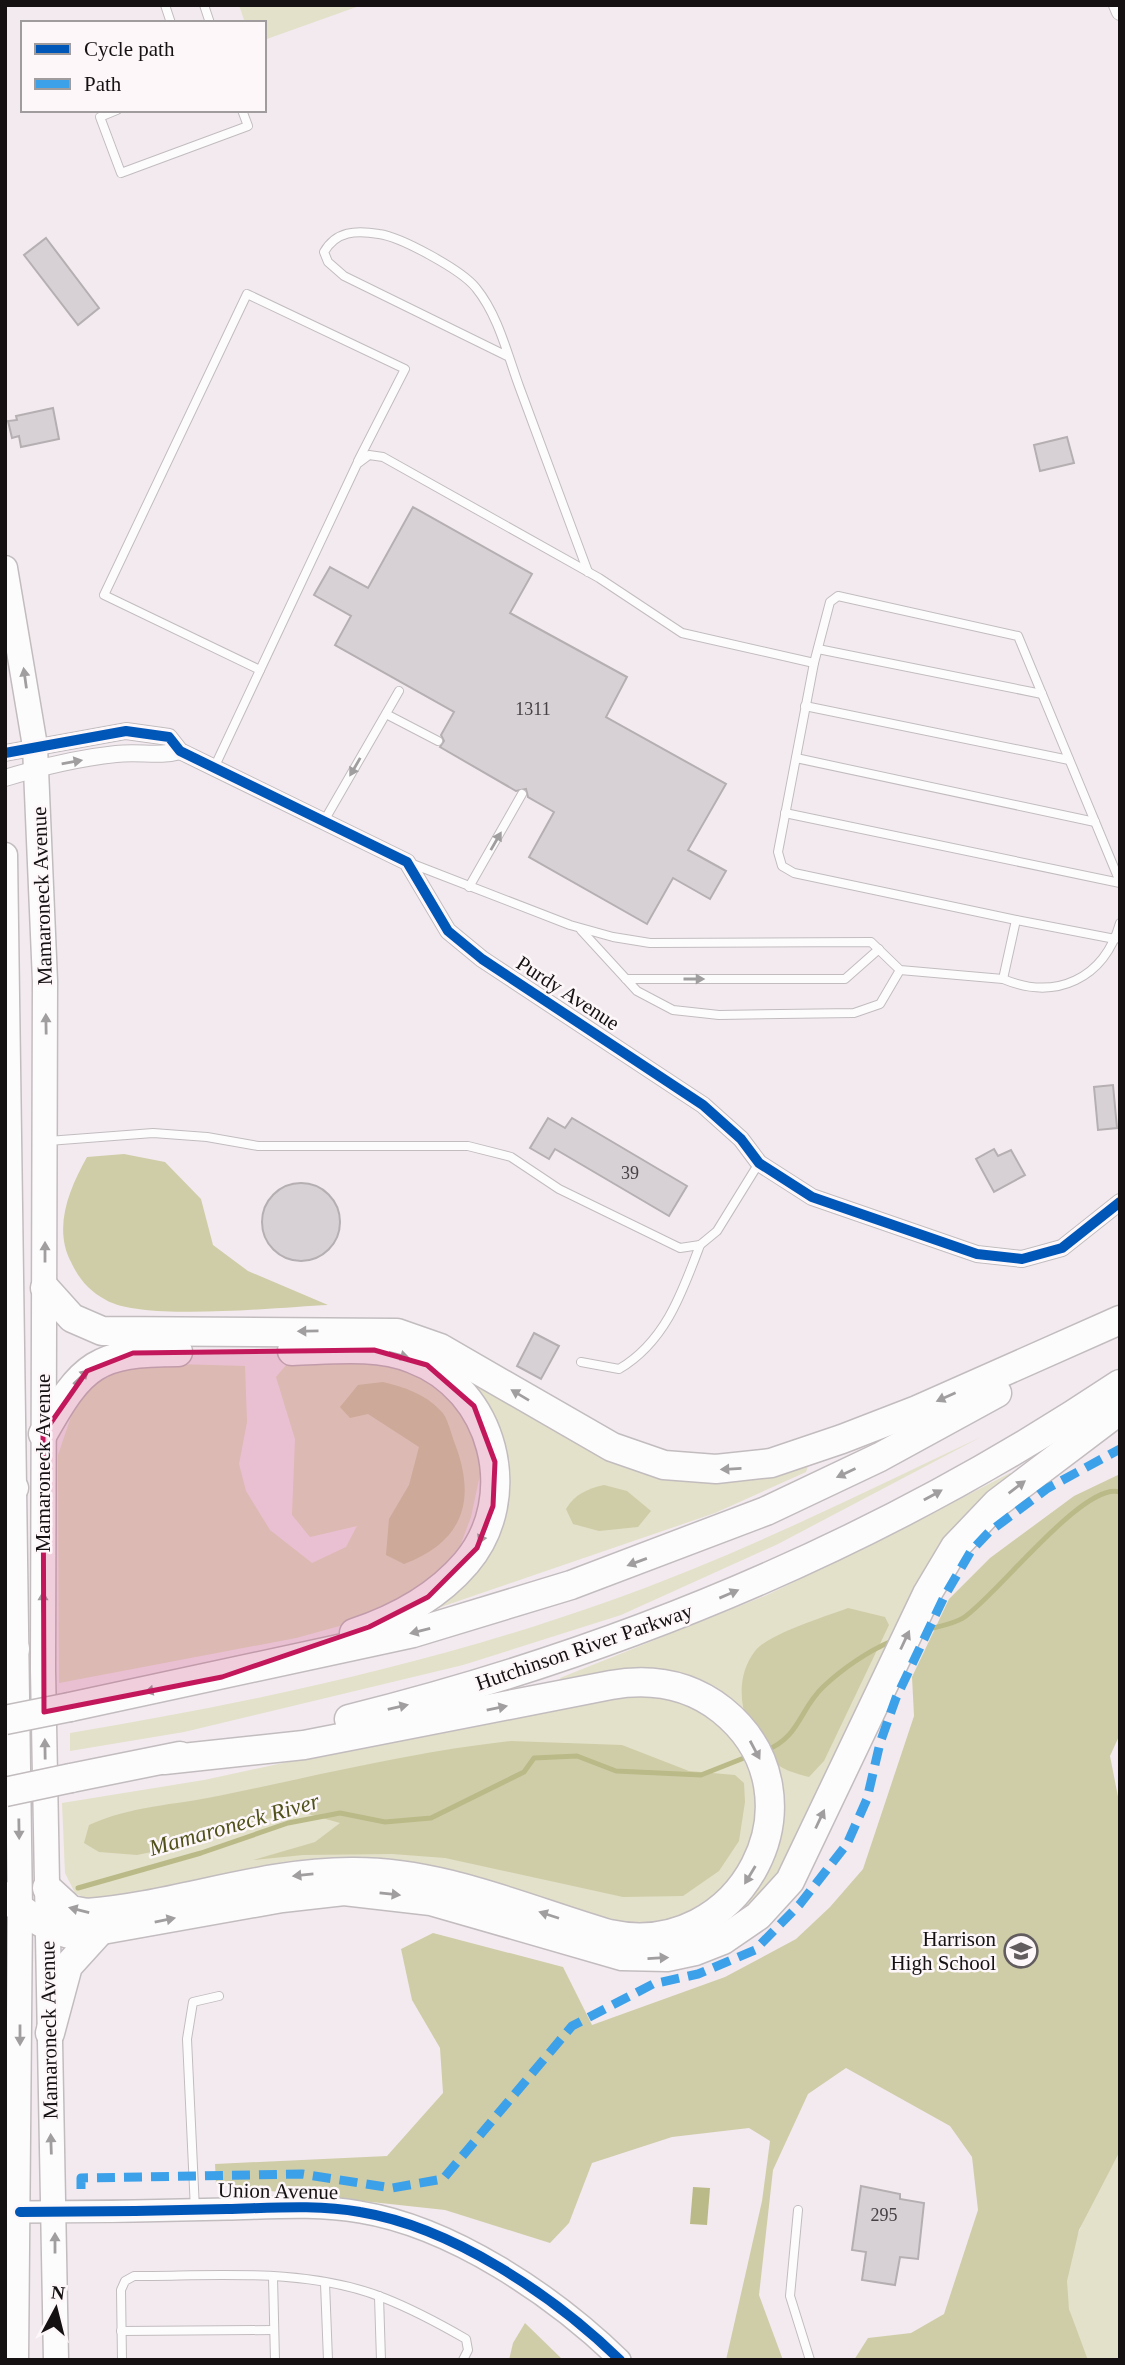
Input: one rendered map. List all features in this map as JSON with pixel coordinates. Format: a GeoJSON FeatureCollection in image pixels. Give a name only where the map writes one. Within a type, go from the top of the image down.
{"type":"FeatureCollection","features":[{"type":"Feature","properties":{"kind":"highway"},"geometry":{"type":"LineString","coordinates":[[45,1288],[72,1318],[102,1331],[397,1333],[440,1348],[612,1447],[664,1465],[698,1469],[753,1467],[842,1440],[917,1410],[1120,1320]]}},
{"type":"Feature","properties":{"kind":"highway"},"geometry":{"type":"LineString","coordinates":[[5,1720],[222,1676],[444,1625],[540,1596],[695,1540],[880,1457],[1120,1320]]}},
{"type":"Feature","properties":{"kind":"highway"},"geometry":{"type":"LineString","coordinates":[[43,1434],[69,1390],[87,1371],[109,1358],[146,1352],[388,1352],[414,1359],[441,1374],[474,1406],[491,1444],[496,1485],[489,1521],[467,1562],[428,1597],[383,1621],[222,1676]]}},
{"type":"Feature","properties":{"kind":"highway","name":"Hutchinson River Parkway"},"geometry":{"type":"LineString","coordinates":[[5,1791],[164,1760],[419,1702],[547,1663],[668,1619],[784,1570],[888,1519],[1033,1439],[1120,1384]]}},
{"type":"Feature","properties":{"kind":"highway"},"geometry":{"type":"LineString","coordinates":[[13,1903],[47,1924],[74,1935],[98,1933],[282,1898],[366,1892],[410,1896],[451,1905],[606,1954],[652,1958],[695,1951],[723,1940],[748,1924],[790,1881],[927,1594],[955,1547],[983,1516],[1120,1410]]}},
{"type":"Feature","properties":{"kind":"highway"},"geometry":{"type":"LineString","coordinates":[[5,1607],[15,1649]]}},
{"type":"Feature","properties":{"kind":"highway"},"geometry":{"type":"LineString","coordinates":[[47,1888],[71,1910],[87,1913],[264,1880],[332,1872],[374,1873],[415,1877],[468,1889],[609,1934],[633,1938],[658,1937],[683,1931],[708,1919],[742,1887],[764,1844],[769,1810],[768,1786],[755,1750],[733,1720],[706,1698],[680,1687],[628,1682],[304,1745],[164,1760]]}},
{"type":"Feature","properties":{"kind":"highway"},"geometry":{"type":"LineString","coordinates":[[50,2033],[68,1966],[98,1933]]}},
{"type":"Feature","properties":{"kind":"main road","name":"Mamaroneck Avenue"},"geometry":{"type":"LineString","coordinates":[[5,568],[36,757],[45,994],[43,1670],[56,2360]]}},
{"type":"Feature","properties":{"kind":"main road","name":"Mamaroneck Avenue"},"geometry":{"type":"LineString","coordinates":[[5,855],[9,1495],[15,1649],[13,1903],[20,2212],[16,2360]]}},
{"type":"Feature","properties":{"kind":"street"},"geometry":{"type":"LineString","coordinates":[[1117,5],[1120,12]]}},
{"type":"Feature","properties":{"kind":"street"},"geometry":{"type":"LineString","coordinates":[[5,778],[36,757],[126,731],[169,737],[180,751],[407,862]]}},
{"type":"Feature","properties":{"kind":"street"},"geometry":{"type":"LineString","coordinates":[[5,752],[36,757],[146,751],[164,756],[180,751]]}},
{"type":"Feature","properties":{"kind":"street","name":"Purdy Avenue"},"geometry":{"type":"LineString","coordinates":[[407,862],[448,932],[482,959],[703,1105],[741,1139],[760,1163],[812,1197],[977,1254],[1023,1259],[1062,1248],[1120,1202]]}},
{"type":"Feature","properties":{"kind":"street","name":"Union Avenue"},"geometry":{"type":"LineString","coordinates":[[20,2212],[288,2207],[359,2211],[407,2224],[458,2246],[521,2281],[590,2331],[620,2360]]}},
{"type":"Feature","properties":{"kind":"lane"},"geometry":{"type":"LineString","coordinates":[[112,112],[100,117],[121,173],[248,126],[243,112]]}},
{"type":"Feature","properties":{"kind":"lane"},"geometry":{"type":"LineString","coordinates":[[507,355],[344,275],[328,262],[324,252],[331,239],[344,233],[385,234],[455,268],[474,285],[488,304],[588,572]]}},
{"type":"Feature","properties":{"kind":"lane"},"geometry":{"type":"LineString","coordinates":[[214,768],[357,464],[405,369],[247,294],[104,595],[260,670]]}},
{"type":"Feature","properties":{"kind":"lane"},"geometry":{"type":"LineString","coordinates":[[357,464],[369,455],[383,457],[588,572],[682,633],[814,663]]}},
{"type":"Feature","properties":{"kind":"lane"},"geometry":{"type":"LineString","coordinates":[[1115,939],[794,873],[782,866],[778,852],[804,706],[830,602],[838,596],[1018,636],[1120,883]]}},
{"type":"Feature","properties":{"kind":"lane"},"geometry":{"type":"LineString","coordinates":[[818,649],[1042,695]]}},
{"type":"Feature","properties":{"kind":"lane"},"geometry":{"type":"LineString","coordinates":[[324,821],[399,691]]}},
{"type":"Feature","properties":{"kind":"lane"},"geometry":{"type":"LineString","coordinates":[[804,706],[1069,760]]}},
{"type":"Feature","properties":{"kind":"lane"},"geometry":{"type":"LineString","coordinates":[[386,714],[438,741]]}},
{"type":"Feature","properties":{"kind":"lane"},"geometry":{"type":"LineString","coordinates":[[796,758],[1095,822]]}},
{"type":"Feature","properties":{"kind":"lane"},"geometry":{"type":"LineString","coordinates":[[469,887],[522,794]]}},
{"type":"Feature","properties":{"kind":"lane"},"geometry":{"type":"LineString","coordinates":[[785,813],[1120,883]]}},
{"type":"Feature","properties":{"kind":"lane"},"geometry":{"type":"LineString","coordinates":[[407,862],[579,928],[650,943],[872,942],[900,970],[1003,979],[1042,990],[1064,986],[1094,969],[1115,939],[1120,923]]}},
{"type":"Feature","properties":{"kind":"lane"},"geometry":{"type":"LineString","coordinates":[[1003,979],[1016,919]]}},
{"type":"Feature","properties":{"kind":"lane"},"geometry":{"type":"LineString","coordinates":[[579,928],[637,991],[673,1010],[719,1015],[854,1013],[880,1004],[900,970]]}},
{"type":"Feature","properties":{"kind":"lane"},"geometry":{"type":"LineString","coordinates":[[626,979],[845,979],[879,949]]}},
{"type":"Feature","properties":{"kind":"lane"},"geometry":{"type":"LineString","coordinates":[[45,1141],[153,1133],[207,1137],[258,1146],[468,1146],[511,1157],[559,1189],[660,1241],[680,1248],[699,1245],[717,1231],[760,1163]]}},
{"type":"Feature","properties":{"kind":"lane"},"geometry":{"type":"LineString","coordinates":[[581,1362],[619,1369],[641,1356],[661,1331],[683,1289],[699,1245]]}},
{"type":"Feature","properties":{"kind":"lane"},"geometry":{"type":"LineString","coordinates":[[195,2210],[187,2039],[193,2002],[219,1996]]}},
{"type":"Feature","properties":{"kind":"lane"},"geometry":{"type":"LineString","coordinates":[[798,2210],[790,2296],[810,2360]]}},
{"type":"Feature","properties":{"kind":"lane"},"geometry":{"type":"LineString","coordinates":[[122,2360],[121,2290],[125,2281],[134,2276],[273,2277],[325,2283],[379,2296],[466,2339],[468,2350],[463,2360]]}},
{"type":"Feature","properties":{"kind":"lane"},"geometry":{"type":"LineString","coordinates":[[273,2277],[275,2360]]}},
{"type":"Feature","properties":{"kind":"lane"},"geometry":{"type":"LineString","coordinates":[[325,2283],[328,2360]]}},
{"type":"Feature","properties":{"kind":"lane"},"geometry":{"type":"LineString","coordinates":[[379,2296],[381,2360]]}},
{"type":"Feature","properties":{"kind":"lane"},"geometry":{"type":"LineString","coordinates":[[121,2331],[274,2330]]}},
{"type":"Feature","properties":{"kind":"highlighted area"},"geometry":{"type":"Polygon","coordinates":[[[374,1350],[427,1365],[474,1406],[495,1462],[493,1506],[477,1548],[428,1597],[369,1627],[222,1677],[44,1712],[43,1434],[87,1371],[133,1353],[374,1350]]]}},
{"type":"Feature","properties":{"kind":"shaded area"},"geometry":{"type":"Polygon","coordinates":[[[239,5],[362,5],[266,39],[266,21],[244,21],[239,5]]]}},
{"type":"Feature","properties":{"kind":"shaded area"},"geometry":{"type":"Polygon","coordinates":[[[124,1154],[165,1162],[201,1199],[213,1245],[248,1271],[328,1305],[180,1312],[124,1307],[94,1293],[77,1274],[71,1262],[63,1236],[63,1222],[69,1195],[87,1157],[124,1154]]]}},
{"type":"Feature","properties":{"kind":"shaded area"},"geometry":{"type":"Polygon","coordinates":[[[376,1362],[411,1367],[447,1390],[475,1432],[482,1465],[471,1517],[460,1546],[430,1581],[365,1619],[296,1638],[59,1683],[58,1455],[73,1411],[103,1374],[140,1363],[245,1366],[247,1422],[239,1464],[246,1491],[270,1530],[312,1563],[346,1547],[357,1526],[310,1537],[292,1515],[295,1439],[276,1377],[287,1364],[376,1362]]]}},
{"type":"Feature","properties":{"kind":"shaded area"},"geometry":{"type":"Polygon","coordinates":[[[473,1375],[665,1471],[810,1460],[806,1472],[715,1513],[438,1608],[435,1600],[494,1537],[467,1382],[473,1375]]]}},
{"type":"Feature","properties":{"kind":"shaded area"},"geometry":{"type":"Polygon","coordinates":[[[383,1382],[421,1395],[443,1413],[462,1465],[464,1502],[460,1518],[440,1544],[404,1564],[386,1555],[389,1519],[409,1485],[419,1447],[368,1414],[350,1418],[340,1407],[358,1385],[383,1382]]]}},
{"type":"Feature","properties":{"kind":"shaded area"},"geometry":{"type":"Polygon","coordinates":[[[981,1437],[778,1544],[621,1615],[463,1665],[184,1732],[70,1751],[70,1733],[229,1704],[386,1668],[542,1624],[618,1598],[766,1538],[981,1437]]]}},
{"type":"Feature","properties":{"kind":"shaded area"},"geometry":{"type":"Polygon","coordinates":[[[1010,1473],[1014,1477],[970,1509],[931,1569],[770,1891],[707,1939],[779,1797],[696,1681],[562,1684],[560,1678],[767,1595],[1010,1473]]]}},
{"type":"Feature","properties":{"kind":"shaded area"},"geometry":{"type":"Polygon","coordinates":[[[1120,1474],[1120,1734],[1110,1756],[1120,1807],[1120,2151],[1079,2230],[1067,2281],[1069,2309],[1088,2360],[854,2360],[868,2338],[911,2333],[944,2314],[978,2210],[972,2157],[950,2126],[846,2068],[808,2094],[773,2170],[759,2295],[783,2360],[726,2360],[762,2201],[770,2141],[749,2128],[672,2137],[592,2163],[569,2223],[550,2243],[445,2210],[216,2185],[215,2164],[387,2156],[443,2093],[440,2048],[412,2000],[401,1949],[433,1933],[563,1967],[592,2025],[725,1977],[796,1939],[830,1907],[863,1869],[914,1716],[912,1677],[949,1599],[990,1558],[1074,1496],[1120,1474]]]}},
{"type":"Feature","properties":{"kind":"shaded area"},"geometry":{"type":"Polygon","coordinates":[[[604,1485],[627,1491],[651,1511],[638,1527],[599,1531],[573,1524],[566,1509],[573,1499],[592,1488],[604,1485]]]}},
{"type":"Feature","properties":{"kind":"shaded area"},"geometry":{"type":"Polygon","coordinates":[[[848,1608],[885,1617],[889,1625],[824,1761],[809,1777],[788,1771],[770,1759],[753,1735],[747,1721],[742,1692],[747,1664],[755,1651],[772,1638],[848,1608]]]}},
{"type":"Feature","properties":{"kind":"shaded area"},"geometry":{"type":"Polygon","coordinates":[[[645,1692],[701,1708],[736,1742],[757,1791],[756,1825],[739,1871],[706,1907],[668,1924],[626,1927],[567,1911],[473,1876],[375,1858],[308,1859],[91,1901],[75,1893],[65,1873],[62,1803],[204,1780],[580,1699],[645,1692]]]}},
{"type":"Feature","properties":{"kind":"shaded area"},"geometry":{"type":"Polygon","coordinates":[[[511,1741],[622,1745],[689,1771],[735,1775],[744,1783],[745,1802],[739,1841],[719,1871],[683,1896],[623,1897],[445,1858],[392,1854],[303,1855],[253,1860],[315,1842],[340,1823],[301,1812],[203,1832],[176,1847],[137,1855],[99,1852],[84,1843],[89,1825],[136,1810],[401,1758],[511,1741]]]}},
{"type":"Feature","properties":{"kind":"shaded area"},"geometry":{"type":"Polygon","coordinates":[[[5,1924],[8,1932],[5,2360],[5,1924]]]}},
{"type":"Feature","properties":{"kind":"shaded area"},"geometry":{"type":"Polygon","coordinates":[[[1120,2151],[1120,2360],[1088,2360],[1069,2309],[1069,2268],[1081,2227],[1120,2151]]]}},
{"type":"Feature","properties":{"kind":"shaded area"},"geometry":{"type":"Polygon","coordinates":[[[693,2187],[710,2188],[707,2225],[690,2224],[693,2187]]]}},
{"type":"Feature","properties":{"kind":"shaded area"},"geometry":{"type":"Polygon","coordinates":[[[525,2323],[563,2360],[509,2360],[513,2343],[525,2323]]]}},
{"type":"Feature","properties":{"kind":"building"},"geometry":{"type":"Polygon","coordinates":[[[46,238],[99,308],[78,325],[24,255],[46,238]]]}},
{"type":"Feature","properties":{"kind":"building"},"geometry":{"type":"Polygon","coordinates":[[[53,408],[59,439],[21,447],[19,436],[12,438],[8,421],[17,420],[16,416],[53,408]]]}},
{"type":"Feature","properties":{"kind":"building"},"geometry":{"type":"Polygon","coordinates":[[[1067,437],[1074,463],[1040,471],[1034,445],[1067,437]]]}},
{"type":"Feature","properties":{"kind":"building"},"geometry":{"type":"Polygon","coordinates":[[[413,507],[532,574],[510,613],[627,677],[606,717],[726,784],[688,850],[726,871],[710,899],[673,878],[647,924],[529,857],[554,812],[528,797],[526,789],[516,791],[440,747],[444,741],[441,735],[454,712],[335,645],[351,616],[314,595],[330,567],[368,588],[413,507]]]}},
{"type":"Feature","properties":{"kind":"building"},"geometry":{"type":"Polygon","coordinates":[[[1113,1085],[1117,1128],[1098,1130],[1094,1087],[1113,1085]]]}},
{"type":"Feature","properties":{"kind":"building"},"geometry":{"type":"Polygon","coordinates":[[[548,1118],[565,1128],[572,1118],[687,1186],[669,1216],[555,1149],[549,1159],[530,1148],[548,1118]]]}},
{"type":"Feature","properties":{"kind":"building"},"geometry":{"type":"Polygon","coordinates":[[[994,1149],[998,1156],[1011,1150],[1025,1175],[994,1192],[976,1159],[994,1149]]]}},
{"type":"Feature","properties":{"kind":"building"},"geometry":{"type":"Polygon","coordinates":[[[301,1183],[316,1186],[333,1200],[340,1222],[337,1237],[323,1254],[301,1261],[286,1258],[269,1244],[262,1222],[265,1207],[279,1190],[301,1183]]]}},
{"type":"Feature","properties":{"kind":"building"},"geometry":{"type":"Polygon","coordinates":[[[534,1333],[559,1346],[541,1379],[517,1366],[534,1333]]]}},
{"type":"Feature","properties":{"kind":"building"},"geometry":{"type":"Polygon","coordinates":[[[861,2186],[900,2194],[900,2199],[924,2203],[918,2259],[900,2257],[895,2285],[862,2280],[866,2252],[852,2250],[861,2186]]]}},
{"type":"Feature","properties":{"kind":"waterway","name":"Mamaroneck River"},"geometry":{"type":"LineString","coordinates":[[922,1631],[963,1618],[1040,1543],[1085,1504],[1104,1493],[1120,1492]]}},
{"type":"Feature","properties":{"kind":"waterway","name":"Mamaroneck River"},"geometry":{"type":"LineString","coordinates":[[765,1751],[777,1745],[792,1731],[815,1696],[830,1680],[865,1655],[892,1641]]}},
{"type":"Feature","properties":{"kind":"waterway","name":"Mamaroneck River"},"geometry":{"type":"LineString","coordinates":[[78,1888],[201,1853],[288,1823],[340,1813],[385,1822],[431,1818],[524,1772],[534,1758],[577,1756],[616,1771],[701,1775],[749,1756]]}},
{"type":"Feature","properties":{"kind":"marked path"},"geometry":{"type":"LineString","coordinates":[[81,2189],[81,2178],[302,2174],[392,2188],[443,2179],[572,2026],[653,1984],[698,1974],[755,1950],[800,1904],[847,1844],[867,1799],[880,1743],[896,1698],[944,1597],[971,1551],[989,1532],[1048,1488],[1120,1449]]}},
{"type":"Feature","properties":{"kind":"cycle path"},"geometry":{"type":"LineString","coordinates":[[5,753],[126,731],[169,737],[180,751],[407,862],[448,931],[482,959],[703,1105],[741,1139],[759,1163],[812,1197],[977,1254],[1022,1259],[1062,1248],[1120,1202]]}},
{"type":"Feature","properties":{"kind":"cycle path"},"geometry":{"type":"LineString","coordinates":[[20,2212],[310,2207],[360,2212],[395,2220],[430,2232],[499,2267],[564,2312],[620,2360]]}},
{"type":"Feature","properties":{"kind":"place","name":"Harrison High School"},"geometry":{"type":"Point","coordinates":[1021,1951]}}]}
